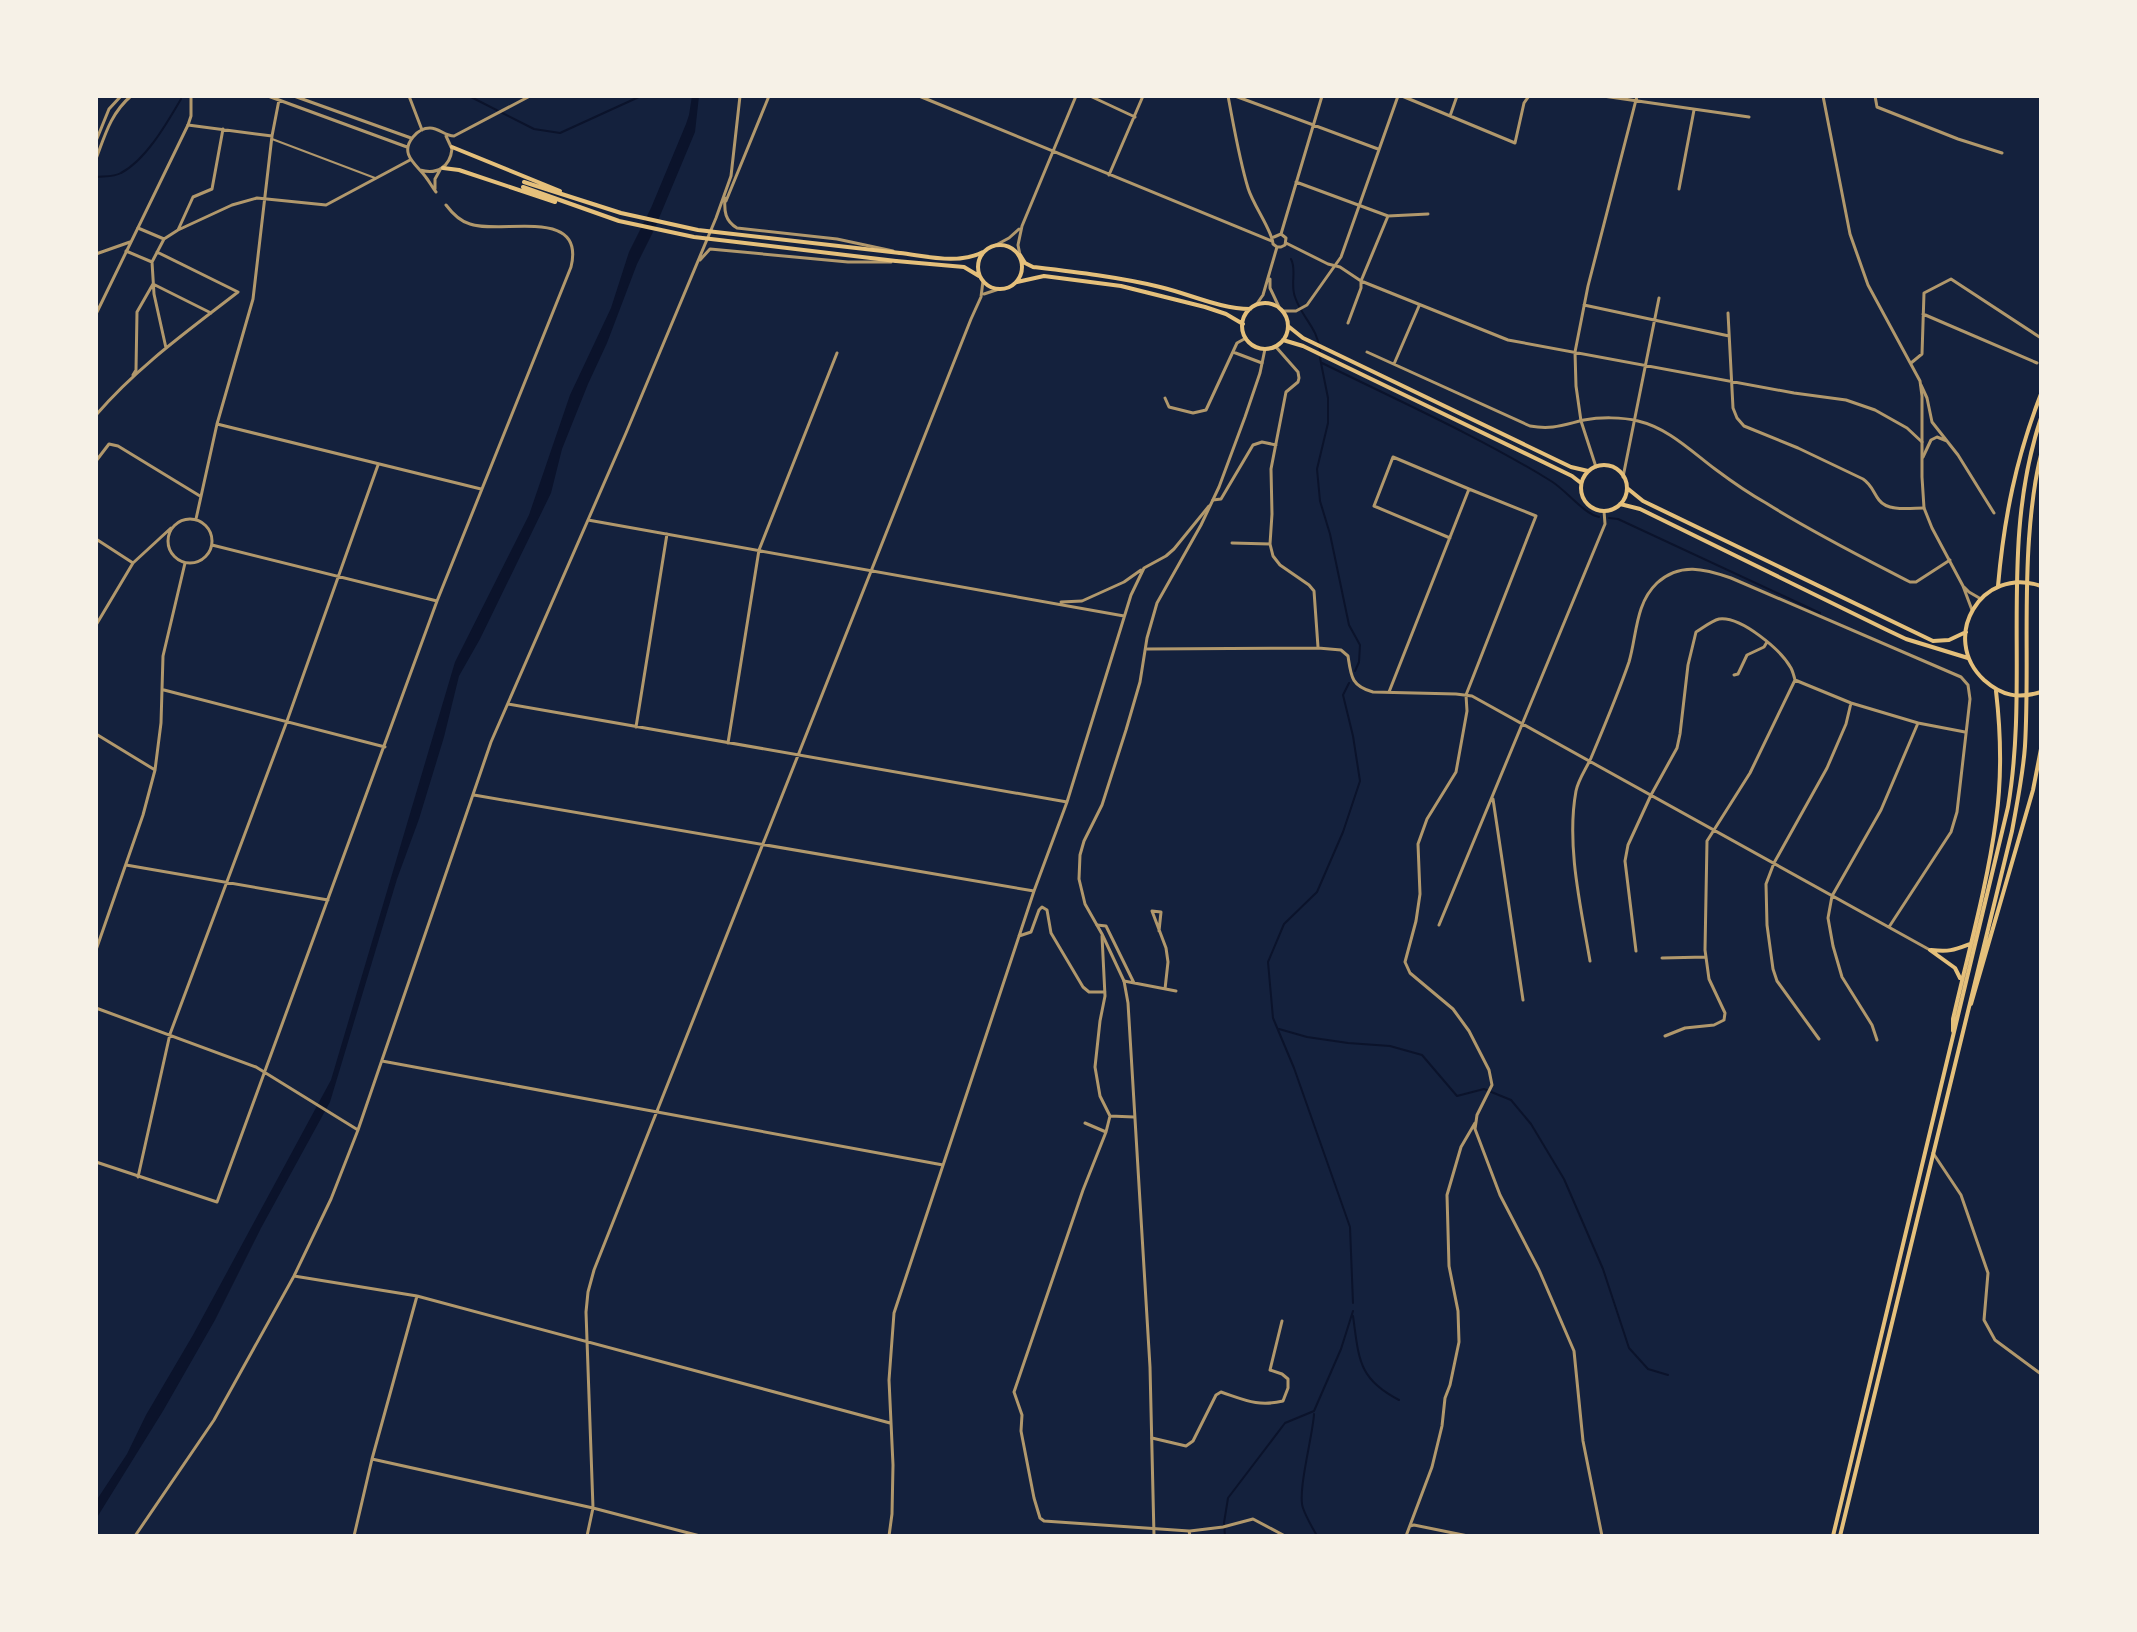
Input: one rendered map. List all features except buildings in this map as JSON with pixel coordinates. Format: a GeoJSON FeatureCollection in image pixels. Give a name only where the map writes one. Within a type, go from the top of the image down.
{"type":"FeatureCollection","features":[{"type":"Feature","properties":{"kind":"main road"},"geometry":{"type":"LineString","coordinates":[[452,146],[588,202]]}},
{"type":"Feature","properties":{"kind":"main road"},"geometry":{"type":"LineString","coordinates":[[442,168],[459,170],[619,221],[719,242],[964,267],[976,272],[992,288],[999,289],[1044,276],[1121,286],[1226,314],[1243,324]]}},
{"type":"Feature","properties":{"kind":"main road"},"geometry":{"type":"LineString","coordinates":[[585,210],[524,184],[648,219],[721,233],[954,259],[973,256],[996,245],[1008,246],[1033,267],[1132,281],[1235,309],[1250,309]]}},
{"type":"Feature","properties":{"kind":"main road"},"geometry":{"type":"LineString","coordinates":[[981,279],[978,264],[985,251]]}},
{"type":"Feature","properties":{"kind":"main road"},"geometry":{"type":"LineString","coordinates":[[1017,282],[1023,269],[1020,255]]}},
{"type":"Feature","properties":{"kind":"main road"},"geometry":{"type":"LineString","coordinates":[[1271,303],[1281,309],[1287,318],[1288,326],[1283,340],[1276,347],[1265,349],[1254,346],[1246,338],[1244,316],[1256,305],[1271,303]]}},
{"type":"Feature","properties":{"kind":"main road"},"geometry":{"type":"LineString","coordinates":[[1288,326],[1321,347],[1571,467],[1588,471]]}},
{"type":"Feature","properties":{"kind":"main road"},"geometry":{"type":"LineString","coordinates":[[1283,340],[1318,353],[1581,483]]}},
{"type":"Feature","properties":{"kind":"main road"},"geometry":{"type":"LineString","coordinates":[[1998,586],[2008,501],[2023,444],[2041,394]]}},
{"type":"Feature","properties":{"kind":"main road"},"geometry":{"type":"LineString","coordinates":[[1833,1536],[2008,807],[2016,744],[2016,571],[2020,523],[2030,451],[2041,418]]}},
{"type":"Feature","properties":{"kind":"main road"},"geometry":{"type":"LineString","coordinates":[[1840,1536],[2012,831],[2021,783],[2026,705],[2027,570],[2041,455]]}},
{"type":"Feature","properties":{"kind":"main road"},"geometry":{"type":"LineString","coordinates":[[1627,488],[1620,504],[1604,511],[1595,509],[1585,501],[1581,483],[1588,471],[1596,467],[1615,468],[1627,488],[1643,501],[1933,641],[1949,640],[1966,632]]}},
{"type":"Feature","properties":{"kind":"main road"},"geometry":{"type":"LineString","coordinates":[[1620,504],[1640,509],[1906,639],[1968,658]]}},
{"type":"Feature","properties":{"kind":"main road"},"geometry":{"type":"LineString","coordinates":[[2041,586],[2022,581],[1998,586],[1981,599],[1972,611],[1965,643],[1968,658],[1979,675],[1996,691],[2022,696],[2041,692]]}},
{"type":"Feature","properties":{"kind":"main road"},"geometry":{"type":"LineString","coordinates":[[1953,1039],[1953,1019],[1996,820],[2000,751],[2000,714],[1996,691]]}},
{"type":"Feature","properties":{"kind":"main road"},"geometry":{"type":"LineString","coordinates":[[1968,1010],[2033,790],[2041,749]]}},
{"type":"Feature","properties":{"kind":"main road"},"geometry":{"type":"LineString","coordinates":[[1930,950],[1947,952],[1970,944]]}},
{"type":"Feature","properties":{"kind":"main road"},"geometry":{"type":"LineString","coordinates":[[1930,950],[1955,968],[1961,982]]}},
{"type":"Feature","properties":{"kind":"street"},"geometry":{"type":"LineString","coordinates":[[96,141],[109,109],[121,96]]}},
{"type":"Feature","properties":{"kind":"street"},"geometry":{"type":"LineString","coordinates":[[96,159],[110,119],[131,96]]}},
{"type":"Feature","properties":{"kind":"street"},"geometry":{"type":"LineString","coordinates":[[268,96],[408,147]]}},
{"type":"Feature","properties":{"kind":"street"},"geometry":{"type":"LineString","coordinates":[[294,96],[411,138]]}},
{"type":"Feature","properties":{"kind":"street"},"geometry":{"type":"LineString","coordinates":[[409,96],[422,130]]}},
{"type":"Feature","properties":{"kind":"street"},"geometry":{"type":"LineString","coordinates":[[457,135],[450,136],[431,128],[411,138],[408,147],[410,160],[436,192],[435,179],[450,160],[453,138],[530,96]]}},
{"type":"Feature","properties":{"kind":"street"},"geometry":{"type":"LineString","coordinates":[[135,1536],[214,1420],[294,1276],[331,1199],[358,1130],[491,742],[716,218],[731,176],[740,96]]}},
{"type":"Feature","properties":{"kind":"street"},"geometry":{"type":"LineString","coordinates":[[716,218],[769,96]]}},
{"type":"Feature","properties":{"kind":"street"},"geometry":{"type":"LineString","coordinates":[[919,96],[1273,239]]}},
{"type":"Feature","properties":{"kind":"street"},"geometry":{"type":"LineString","coordinates":[[1020,255],[1018,245],[1022,226],[1076,96]]}},
{"type":"Feature","properties":{"kind":"street"},"geometry":{"type":"LineString","coordinates":[[1090,96],[1135,117]]}},
{"type":"Feature","properties":{"kind":"street"},"geometry":{"type":"LineString","coordinates":[[1109,175],[1143,96]]}},
{"type":"Feature","properties":{"kind":"street"},"geometry":{"type":"LineString","coordinates":[[1228,96],[1248,191],[1277,247],[1263,295],[1256,305]]}},
{"type":"Feature","properties":{"kind":"street"},"geometry":{"type":"LineString","coordinates":[[1235,96],[1379,149]]}},
{"type":"Feature","properties":{"kind":"street"},"geometry":{"type":"LineString","coordinates":[[1255,103],[1258,96]]}},
{"type":"Feature","properties":{"kind":"street"},"geometry":{"type":"LineString","coordinates":[[1273,239],[1281,234],[1322,96]]}},
{"type":"Feature","properties":{"kind":"street"},"geometry":{"type":"LineString","coordinates":[[1270,275],[1270,288],[1281,309],[1297,310],[1303,308],[1335,267],[1400,96],[1515,143],[1524,103],[1529,96]]}},
{"type":"Feature","properties":{"kind":"street"},"geometry":{"type":"LineString","coordinates":[[1450,116],[1457,96]]}},
{"type":"Feature","properties":{"kind":"street"},"geometry":{"type":"LineString","coordinates":[[1603,96],[1636,98],[1749,117]]}},
{"type":"Feature","properties":{"kind":"street"},"geometry":{"type":"LineString","coordinates":[[1823,96],[1850,234],[1868,285],[1920,381],[1932,422],[1950,443],[1994,513]]}},
{"type":"Feature","properties":{"kind":"street"},"geometry":{"type":"LineString","coordinates":[[1875,96],[1877,107],[2002,153]]}},
{"type":"Feature","properties":{"kind":"street"},"geometry":{"type":"LineString","coordinates":[[96,314],[188,125],[190,97]]}},
{"type":"Feature","properties":{"kind":"street"},"geometry":{"type":"LineString","coordinates":[[1596,467],[1581,421],[1575,352],[1636,98]]}},
{"type":"Feature","properties":{"kind":"street"},"geometry":{"type":"LineString","coordinates":[[196,519],[217,424],[253,299],[279,100]]}},
{"type":"Feature","properties":{"kind":"street"},"geometry":{"type":"LineString","coordinates":[[1679,189],[1694,109]]}},
{"type":"Feature","properties":{"kind":"street"},"geometry":{"type":"LineString","coordinates":[[188,125],[272,138],[376,178]]}},
{"type":"Feature","properties":{"kind":"street"},"geometry":{"type":"LineString","coordinates":[[178,230],[193,197],[212,189],[223,129]]}},
{"type":"Feature","properties":{"kind":"street"},"geometry":{"type":"LineString","coordinates":[[444,133],[452,146]]}},
{"type":"Feature","properties":{"kind":"street"},"geometry":{"type":"LineString","coordinates":[[166,348],[153,284],[152,262],[164,239],[232,205],[257,198],[326,205],[410,160]]}},
{"type":"Feature","properties":{"kind":"street"},"geometry":{"type":"LineString","coordinates":[[418,169],[430,172],[442,168]]}},
{"type":"Feature","properties":{"kind":"street"},"geometry":{"type":"LineString","coordinates":[[1296,182],[1388,216],[1428,214]]}},
{"type":"Feature","properties":{"kind":"street"},"geometry":{"type":"LineString","coordinates":[[725,193],[724,211],[730,224],[737,228],[837,239],[900,253]]}},
{"type":"Feature","properties":{"kind":"street"},"geometry":{"type":"LineString","coordinates":[[96,1162],[217,1202],[437,601],[568,277],[574,253],[569,239],[555,229],[474,225],[458,218],[446,205]]}},
{"type":"Feature","properties":{"kind":"street"},"geometry":{"type":"LineString","coordinates":[[1348,323],[1361,281],[1388,216]]}},
{"type":"Feature","properties":{"kind":"street"},"geometry":{"type":"LineString","coordinates":[[996,245],[1022,226]]}},
{"type":"Feature","properties":{"kind":"street"},"geometry":{"type":"LineString","coordinates":[[138,228],[164,239]]}},
{"type":"Feature","properties":{"kind":"street"},"geometry":{"type":"LineString","coordinates":[[1281,234],[1286,238],[1286,243]]}},
{"type":"Feature","properties":{"kind":"street"},"geometry":{"type":"LineString","coordinates":[[96,254],[130,242]]}},
{"type":"Feature","properties":{"kind":"street"},"geometry":{"type":"LineString","coordinates":[[1277,247],[1286,243]]}},
{"type":"Feature","properties":{"kind":"street"},"geometry":{"type":"LineString","coordinates":[[1286,243],[1340,267],[1361,281],[1508,340],[1846,400],[1875,410],[1907,428],[1922,442]]}},
{"type":"Feature","properties":{"kind":"street"},"geometry":{"type":"LineString","coordinates":[[696,266],[710,249],[848,262],[896,261]]}},
{"type":"Feature","properties":{"kind":"street"},"geometry":{"type":"LineString","coordinates":[[126,251],[152,262]]}},
{"type":"Feature","properties":{"kind":"street"},"geometry":{"type":"LineString","coordinates":[[96,415],[130,379],[238,292],[157,252]]}},
{"type":"Feature","properties":{"kind":"street"},"geometry":{"type":"LineString","coordinates":[[587,1536],[593,1508],[586,1312],[594,1270],[981,297],[981,279]]}},
{"type":"Feature","properties":{"kind":"street"},"geometry":{"type":"LineString","coordinates":[[1911,363],[1922,354],[1924,293],[1951,279],[2041,338]]}},
{"type":"Feature","properties":{"kind":"street"},"geometry":{"type":"LineString","coordinates":[[153,284],[211,313]]}},
{"type":"Feature","properties":{"kind":"street"},"geometry":{"type":"LineString","coordinates":[[130,379],[136,370],[137,312],[153,284]]}},
{"type":"Feature","properties":{"kind":"street"},"geometry":{"type":"LineString","coordinates":[[981,297],[999,289]]}},
{"type":"Feature","properties":{"kind":"street"},"geometry":{"type":"LineString","coordinates":[[1623,477],[1659,298]]}},
{"type":"Feature","properties":{"kind":"street"},"geometry":{"type":"LineString","coordinates":[[1584,305],[1729,336]]}},
{"type":"Feature","properties":{"kind":"street"},"geometry":{"type":"LineString","coordinates":[[1394,364],[1419,306]]}},
{"type":"Feature","properties":{"kind":"street"},"geometry":{"type":"LineString","coordinates":[[1728,313],[1733,408],[1744,426],[1863,479],[1870,484],[1881,503],[1888,507],[1924,508]]}},
{"type":"Feature","properties":{"kind":"street"},"geometry":{"type":"LineString","coordinates":[[1923,314],[2037,363]]}},
{"type":"Feature","properties":{"kind":"street"},"geometry":{"type":"LineString","coordinates":[[1165,398],[1166,405],[1172,408],[1193,413],[1206,410],[1237,343],[1246,338]]}},
{"type":"Feature","properties":{"kind":"street"},"geometry":{"type":"LineString","coordinates":[[1276,347],[1298,372],[1299,378],[1286,392],[1271,469],[1270,544],[1273,556],[1280,565],[1314,591],[1318,648]]}},
{"type":"Feature","properties":{"kind":"street"},"geometry":{"type":"LineString","coordinates":[[1154,1536],[1150,1367],[1128,1003],[1124,981],[1085,904],[1079,879],[1080,855],[1107,793],[1140,682],[1157,603],[1213,500],[1245,417],[1265,349]]}},
{"type":"Feature","properties":{"kind":"street"},"geometry":{"type":"LineString","coordinates":[[1233,352],[1262,363]]}},
{"type":"Feature","properties":{"kind":"street"},"geometry":{"type":"LineString","coordinates":[[1367,352],[1530,426],[1558,428],[1597,418],[1636,420],[1653,425],[1765,503],[1910,582],[1916,582],[1950,560]]}},
{"type":"Feature","properties":{"kind":"street"},"geometry":{"type":"LineString","coordinates":[[728,743],[759,550],[837,353]]}},
{"type":"Feature","properties":{"kind":"street"},"geometry":{"type":"LineString","coordinates":[[1920,381],[1924,508],[1963,586],[1972,611]]}},
{"type":"Feature","properties":{"kind":"street"},"geometry":{"type":"LineString","coordinates":[[1922,425],[1932,422]]}},
{"type":"Feature","properties":{"kind":"street"},"geometry":{"type":"LineString","coordinates":[[217,424],[482,490]]}},
{"type":"Feature","properties":{"kind":"street"},"geometry":{"type":"LineString","coordinates":[[1922,462],[1931,440],[1944,438],[1950,443]]}},
{"type":"Feature","properties":{"kind":"street"},"geometry":{"type":"LineString","coordinates":[[1053,603],[1082,601],[1124,582],[1166,556],[1213,500],[1221,499],[1253,445],[1262,442],[1276,445]]}},
{"type":"Feature","properties":{"kind":"street"},"geometry":{"type":"LineString","coordinates":[[96,461],[109,444],[118,446],[200,496]]}},
{"type":"Feature","properties":{"kind":"street"},"geometry":{"type":"LineString","coordinates":[[1450,538],[1374,506],[1393,457],[1536,516],[1466,695],[1467,711],[1456,772],[1427,819],[1418,844],[1420,894],[1405,962],[1410,973],[1453,1009],[1482,1053],[1489,1070],[1492,1085],[1477,1115],[1475,1129],[1500,1195],[1539,1270],[1574,1351],[1583,1441],[1602,1536]]}},
{"type":"Feature","properties":{"kind":"street"},"geometry":{"type":"LineString","coordinates":[[138,1177],[170,1034],[287,721],[378,465]]}},
{"type":"Feature","properties":{"kind":"street"},"geometry":{"type":"LineString","coordinates":[[1389,692],[1469,489]]}},
{"type":"Feature","properties":{"kind":"street"},"geometry":{"type":"LineString","coordinates":[[1439,925],[1605,524],[1604,511]]}},
{"type":"Feature","properties":{"kind":"street"},"geometry":{"type":"LineString","coordinates":[[96,625],[133,563],[152,545],[172,527],[178,522],[196,519],[209,529],[212,545],[206,557],[185,563],[173,556],[168,545],[172,527]]}},
{"type":"Feature","properties":{"kind":"street"},"geometry":{"type":"LineString","coordinates":[[588,520],[1125,616]]}},
{"type":"Feature","properties":{"kind":"street"},"geometry":{"type":"LineString","coordinates":[[636,727],[667,534]]}},
{"type":"Feature","properties":{"kind":"street"},"geometry":{"type":"LineString","coordinates":[[96,539],[133,563]]}},
{"type":"Feature","properties":{"kind":"street"},"geometry":{"type":"LineString","coordinates":[[1232,543],[1270,544]]}},
{"type":"Feature","properties":{"kind":"street"},"geometry":{"type":"LineString","coordinates":[[152,545],[168,545]]}},
{"type":"Feature","properties":{"kind":"street"},"geometry":{"type":"LineString","coordinates":[[212,545],[437,601]]}},
{"type":"Feature","properties":{"kind":"street"},"geometry":{"type":"LineString","coordinates":[[96,950],[143,815],[155,770],[161,723],[163,656],[185,563]]}},
{"type":"Feature","properties":{"kind":"street"},"geometry":{"type":"LineString","coordinates":[[889,1536],[893,1465],[889,1380],[894,1313],[1034,891],[1067,802],[1131,595],[1144,568]]}},
{"type":"Feature","properties":{"kind":"street"},"geometry":{"type":"LineString","coordinates":[[1590,961],[1577,886],[1573,831],[1576,789],[1629,661],[1642,604],[1658,582],[1680,568],[1707,570],[1731,578],[1961,677],[1968,685],[1970,699],[1960,799],[1951,832],[1889,927]]}},
{"type":"Feature","properties":{"kind":"street"},"geometry":{"type":"LineString","coordinates":[[1963,586],[1981,599]]}},
{"type":"Feature","properties":{"kind":"street"},"geometry":{"type":"LineString","coordinates":[[1636,951],[1625,861],[1628,845],[1677,748],[1688,665],[1696,632],[1719,619],[1731,621],[1767,642],[1790,667],[1795,680],[1851,703],[1918,723],[1965,732]]}},
{"type":"Feature","properties":{"kind":"street"},"geometry":{"type":"LineString","coordinates":[[1734,675],[1738,674],[1747,655],[1764,647],[1767,642]]}},
{"type":"Feature","properties":{"kind":"street"},"geometry":{"type":"LineString","coordinates":[[1145,649],[1341,650],[1348,656],[1353,680],[1361,689],[1466,695],[1522,723],[1930,950]]}},
{"type":"Feature","properties":{"kind":"street"},"geometry":{"type":"LineString","coordinates":[[1665,1036],[1685,1028],[1714,1025],[1724,1020],[1725,1013],[1709,979],[1706,957],[1707,841],[1750,773],[1795,680]]}},
{"type":"Feature","properties":{"kind":"street"},"geometry":{"type":"LineString","coordinates":[[163,689],[385,747]]}},
{"type":"Feature","properties":{"kind":"street"},"geometry":{"type":"LineString","coordinates":[[1819,1039],[1777,981],[1767,925],[1766,884],[1774,863],[1827,768],[1846,724],[1851,703]]}},
{"type":"Feature","properties":{"kind":"street"},"geometry":{"type":"LineString","coordinates":[[507,704],[1067,802]]}},
{"type":"Feature","properties":{"kind":"street"},"geometry":{"type":"LineString","coordinates":[[1877,1040],[1872,1025],[1842,977],[1828,918],[1832,896],[1881,810],[1918,723]]}},
{"type":"Feature","properties":{"kind":"street"},"geometry":{"type":"LineString","coordinates":[[96,734],[155,770]]}},
{"type":"Feature","properties":{"kind":"street"},"geometry":{"type":"LineString","coordinates":[[473,795],[1034,891]]}},
{"type":"Feature","properties":{"kind":"street"},"geometry":{"type":"LineString","coordinates":[[1493,795],[1523,1000]]}},
{"type":"Feature","properties":{"kind":"street"},"geometry":{"type":"LineString","coordinates":[[126,865],[328,900]]}},
{"type":"Feature","properties":{"kind":"street"},"geometry":{"type":"LineString","coordinates":[[1019,936],[1031,932],[1042,907],[1047,910],[1051,933],[1083,987],[1089,992],[1105,992]]}},
{"type":"Feature","properties":{"kind":"street"},"geometry":{"type":"LineString","coordinates":[[1097,925],[1106,926],[1134,983]]}},
{"type":"Feature","properties":{"kind":"street"},"geometry":{"type":"LineString","coordinates":[[1159,931],[1168,962],[1165,989]]}},
{"type":"Feature","properties":{"kind":"street"},"geometry":{"type":"LineString","coordinates":[[1102,934],[1105,992],[1095,1067],[1100,1096],[1110,1116],[1014,1392],[1022,1415],[1021,1431],[1040,1518],[1044,1521],[1189,1534],[1253,1519],[1285,1536]]}},
{"type":"Feature","properties":{"kind":"street"},"geometry":{"type":"LineString","coordinates":[[1662,958],[1706,957]]}},
{"type":"Feature","properties":{"kind":"street"},"geometry":{"type":"LineString","coordinates":[[1124,981],[1176,991]]}},
{"type":"Feature","properties":{"kind":"street"},"geometry":{"type":"LineString","coordinates":[[96,1008],[264,1072],[358,1130]]}},
{"type":"Feature","properties":{"kind":"street"},"geometry":{"type":"LineString","coordinates":[[382,1061],[943,1165]]}},
{"type":"Feature","properties":{"kind":"street"},"geometry":{"type":"LineString","coordinates":[[1110,1116],[1134,1117]]}},
{"type":"Feature","properties":{"kind":"street"},"geometry":{"type":"LineString","coordinates":[[1406,1536],[1432,1467],[1459,1342],[1458,1311],[1449,1266],[1447,1195],[1461,1147],[1476,1121]]}},
{"type":"Feature","properties":{"kind":"street"},"geometry":{"type":"LineString","coordinates":[[1085,1123],[1106,1132]]}},
{"type":"Feature","properties":{"kind":"street"},"geometry":{"type":"LineString","coordinates":[[1933,1153],[1961,1195],[1988,1273],[1984,1320],[1995,1340],[2041,1374]]}},
{"type":"Feature","properties":{"kind":"street"},"geometry":{"type":"LineString","coordinates":[[294,1276],[417,1296],[890,1423]]}},
{"type":"Feature","properties":{"kind":"street"},"geometry":{"type":"LineString","coordinates":[[354,1536],[417,1296]]}},
{"type":"Feature","properties":{"kind":"street"},"geometry":{"type":"LineString","coordinates":[[1152,1438],[1186,1446],[1193,1441],[1216,1395],[1221,1392],[1256,1404],[1283,1401],[1288,1379],[1270,1370],[1282,1321]]}},
{"type":"Feature","properties":{"kind":"street"},"geometry":{"type":"LineString","coordinates":[[372,1459],[593,1508],[700,1536]]}},
{"type":"Feature","properties":{"kind":"street"},"geometry":{"type":"LineString","coordinates":[[1410,1526],[1468,1536]]}},
{"type":"Feature","properties":{"kind":"water"},"geometry":{"type":"Polygon","coordinates":[[[692,96],[699,96],[695,132],[637,264],[562,449],[551,493],[459,676],[444,737],[397,879],[330,1102],[215,1320],[96,1519],[96,1501],[127,1454],[331,1080],[455,662],[529,515],[570,395],[611,308],[629,252],[686,124],[692,96]]]}},
{"type":"Feature","properties":{"kind":"waterway"},"geometry":{"type":"LineString","coordinates":[[469,96],[534,129],[560,133],[641,96]]}},
{"type":"Feature","properties":{"kind":"waterway"},"geometry":{"type":"LineString","coordinates":[[96,177],[118,174],[139,159],[181,99]]}},
{"type":"Feature","properties":{"kind":"waterway"},"geometry":{"type":"LineString","coordinates":[[1291,259],[1295,297],[1316,336],[1320,351]]}},
{"type":"Feature","properties":{"kind":"waterway"},"geometry":{"type":"LineString","coordinates":[[1320,358],[1328,398],[1328,423],[1317,469],[1320,501],[1349,625],[1360,645],[1355,671]]}},
{"type":"Feature","properties":{"kind":"waterway"},"geometry":{"type":"LineString","coordinates":[[1322,363],[1495,449],[1551,481],[1599,517]]}},
{"type":"Feature","properties":{"kind":"waterway"},"geometry":{"type":"LineString","coordinates":[[1609,518],[1618,519],[1820,613]]}},
{"type":"Feature","properties":{"kind":"waterway"},"geometry":{"type":"LineString","coordinates":[[1349,683],[1343,695],[1360,781],[1343,832],[1317,892],[1284,924],[1268,962],[1273,1018],[1294,1068],[1350,1227],[1353,1303]]}},
{"type":"Feature","properties":{"kind":"waterway"},"geometry":{"type":"LineString","coordinates":[[1279,1029],[1307,1037],[1390,1046],[1422,1055],[1457,1096],[1484,1089],[1511,1100],[1531,1124],[1564,1179],[1603,1269],[1629,1348],[1648,1369],[1668,1375]]}},
{"type":"Feature","properties":{"kind":"waterway"},"geometry":{"type":"LineString","coordinates":[[1225,1536],[1228,1498],[1285,1423],[1314,1411],[1341,1349],[1353,1311]]}},
{"type":"Feature","properties":{"kind":"waterway"},"geometry":{"type":"LineString","coordinates":[[1353,1316],[1359,1356],[1368,1376],[1399,1400]]}},
{"type":"Feature","properties":{"kind":"waterway"},"geometry":{"type":"LineString","coordinates":[[1314,1414],[1302,1500],[1317,1536]]}}]}
